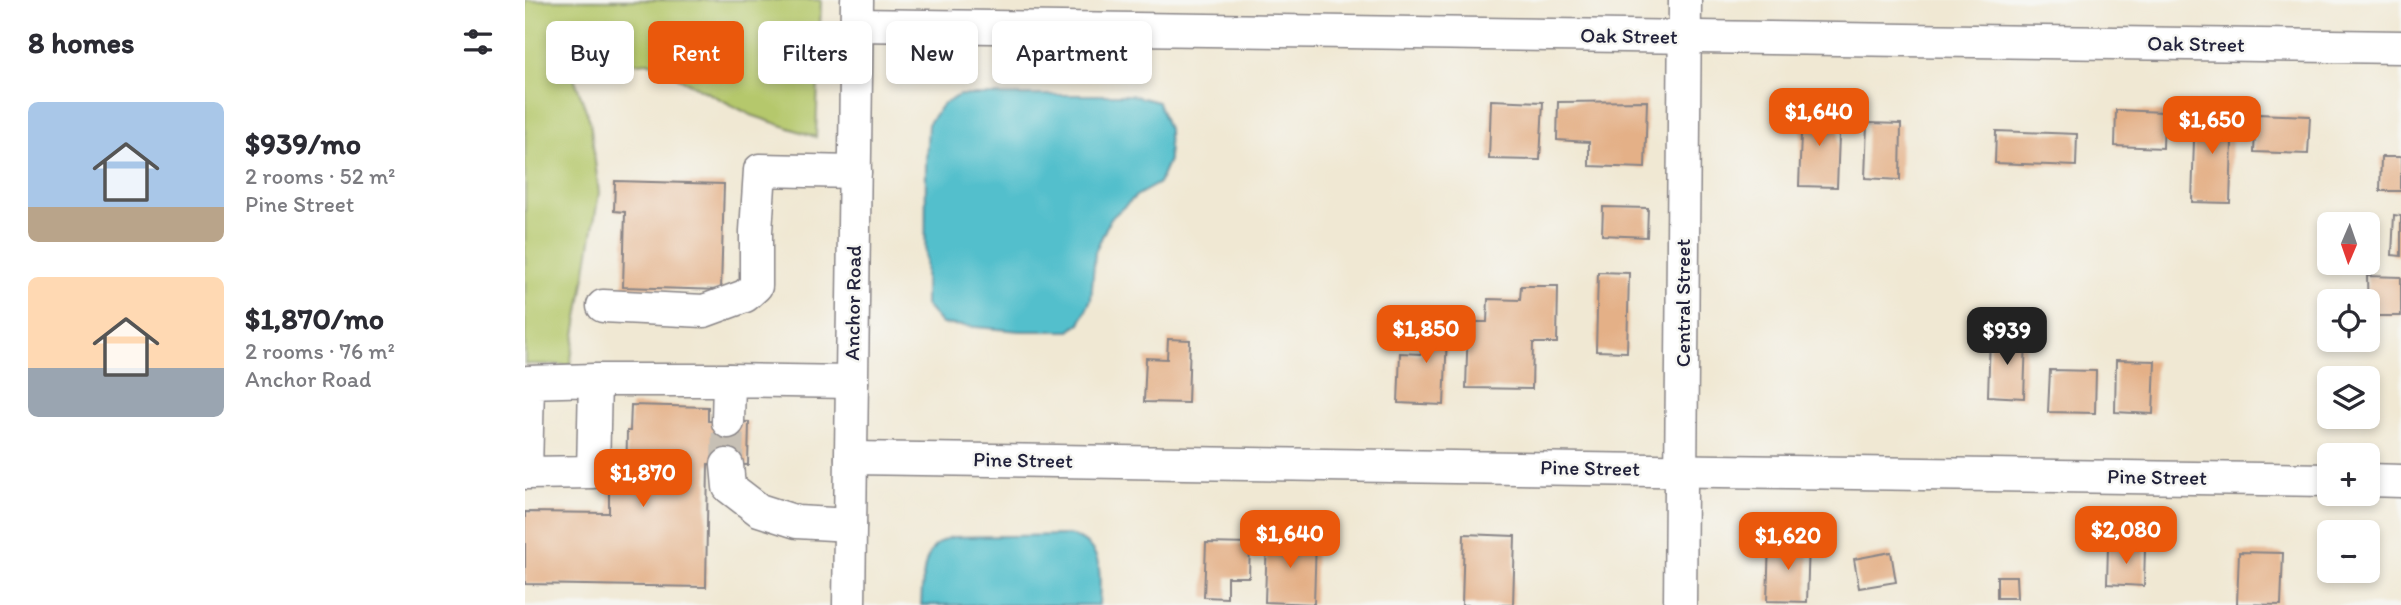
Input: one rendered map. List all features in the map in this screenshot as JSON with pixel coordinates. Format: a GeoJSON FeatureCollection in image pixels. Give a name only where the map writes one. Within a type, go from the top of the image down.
{"type":"FeatureCollection","features":[{"type":"Feature","properties":{"kind":"street","name":"Central Street"},"geometry":{"type":"LineString","coordinates":[[1680,605],[1685,0]]}},
{"type":"Feature","properties":{"kind":"street","name":"Oak Street"},"geometry":{"type":"LineString","coordinates":[[857,12],[1685,36],[2401,47]]}},
{"type":"Feature","properties":{"kind":"street","name":"Anchor Road"},"geometry":{"type":"LineString","coordinates":[[849,605],[857,12]]}},
{"type":"Feature","properties":{"kind":"street"},"geometry":{"type":"LineString","coordinates":[[603,306],[704,311],[745,296],[756,286],[760,170],[855,172]]}},
{"type":"Feature","properties":{"kind":"street"},"geometry":{"type":"LineString","coordinates":[[595,380],[852,382]]}},
{"type":"Feature","properties":{"kind":"street"},"geometry":{"type":"LineString","coordinates":[[728,422],[729,380]]}},
{"type":"Feature","properties":{"kind":"street","name":"Pine Street"},"geometry":{"type":"LineString","coordinates":[[852,458],[2317,480]]}},
{"type":"Feature","properties":{"kind":"street"},"geometry":{"type":"LineString","coordinates":[[727,465],[729,487],[759,510],[797,522],[850,525]]}},
{"type":"Feature","properties":{"kind":"street"},"geometry":{"type":"LineString","coordinates":[[2380,480],[2401,481]]}},
{"type":"Feature","properties":{"kind":"green space"},"geometry":{"type":"Polygon","coordinates":[[[525,0],[821,0],[820,21],[758,21],[758,84],[818,84],[816,137],[751,115],[691,84],[744,84],[744,21],[648,21],[648,62],[634,63],[634,21],[546,21],[546,84],[576,84],[590,121],[599,193],[570,365],[525,364],[525,0]]]}},
{"type":"Feature","properties":{"kind":"water"},"geometry":{"type":"Polygon","coordinates":[[[959,95],[1131,95],[1158,102],[1168,129],[1169,160],[1159,183],[1136,196],[1110,219],[1095,252],[1091,299],[1080,323],[1070,331],[1020,331],[942,324],[925,305],[928,124],[942,105],[959,95]]]}},
{"type":"Feature","properties":{"kind":"water"},"geometry":{"type":"Polygon","coordinates":[[[1068,535],[1089,546],[1098,562],[1099,605],[921,605],[922,584],[929,554],[943,541],[953,537],[1068,535]]]}},
{"type":"Feature","properties":{"kind":"building"},"geometry":{"type":"Polygon","coordinates":[[[1491,100],[1543,102],[1540,160],[1489,159],[1491,100]]]}},
{"type":"Feature","properties":{"kind":"building"},"geometry":{"type":"Polygon","coordinates":[[[1647,101],[1645,168],[1589,166],[1589,142],[1557,140],[1558,102],[1647,101]]]}},
{"type":"Feature","properties":{"kind":"building"},"geometry":{"type":"Polygon","coordinates":[[[1802,109],[1840,110],[1837,187],[1799,186],[1802,109]]]}},
{"type":"Feature","properties":{"kind":"building"},"geometry":{"type":"Polygon","coordinates":[[[2195,109],[2233,111],[2230,203],[2192,202],[2195,109]]]}},
{"type":"Feature","properties":{"kind":"building"},"geometry":{"type":"Polygon","coordinates":[[[2116,110],[2164,112],[2163,148],[2115,146],[2116,110]]]}},
{"type":"Feature","properties":{"kind":"building"},"geometry":{"type":"Polygon","coordinates":[[[2256,114],[2310,116],[2308,154],[2254,152],[2256,114]]]}},
{"type":"Feature","properties":{"kind":"building"},"geometry":{"type":"Polygon","coordinates":[[[1867,123],[1901,124],[1900,180],[1865,178],[1867,123]]]}},
{"type":"Feature","properties":{"kind":"building"},"geometry":{"type":"Polygon","coordinates":[[[1996,131],[2077,134],[2076,166],[1995,163],[1996,131]]]}},
{"type":"Feature","properties":{"kind":"building"},"geometry":{"type":"Polygon","coordinates":[[[2381,157],[2401,157],[2401,191],[2380,191],[2381,157]]]}},
{"type":"Feature","properties":{"kind":"building"},"geometry":{"type":"Polygon","coordinates":[[[615,181],[724,184],[721,290],[623,287],[625,212],[614,211],[615,181]]]}},
{"type":"Feature","properties":{"kind":"building"},"geometry":{"type":"Polygon","coordinates":[[[1603,207],[1648,208],[1647,237],[1602,235],[1603,207]]]}},
{"type":"Feature","properties":{"kind":"building"},"geometry":{"type":"Polygon","coordinates":[[[2394,215],[2401,216],[2401,256],[2392,255],[2394,215]]]}},
{"type":"Feature","properties":{"kind":"building"},"geometry":{"type":"Polygon","coordinates":[[[1598,272],[1629,273],[1627,352],[1596,351],[1598,272]]]}},
{"type":"Feature","properties":{"kind":"building"},"geometry":{"type":"Polygon","coordinates":[[[2367,276],[2401,277],[2401,316],[2380,316],[2380,289],[2367,289],[2367,276]]]}},
{"type":"Feature","properties":{"kind":"building"},"geometry":{"type":"Polygon","coordinates":[[[1521,286],[1558,286],[1557,343],[1533,343],[1532,389],[1466,388],[1468,322],[1487,322],[1488,299],[1520,300],[1521,286]]]}},
{"type":"Feature","properties":{"kind":"building"},"geometry":{"type":"Polygon","coordinates":[[[1422,313],[1448,313],[1444,405],[1398,403],[1400,353],[1421,354],[1422,313]]]}},
{"type":"Feature","properties":{"kind":"building"},"geometry":{"type":"Polygon","coordinates":[[[1990,336],[2026,337],[2024,398],[1988,396],[1990,336]]]}},
{"type":"Feature","properties":{"kind":"building"},"geometry":{"type":"Polygon","coordinates":[[[1168,339],[1190,340],[1188,403],[1144,402],[1146,358],[1167,359],[1168,339]]]}},
{"type":"Feature","properties":{"kind":"building"},"geometry":{"type":"Polygon","coordinates":[[[2116,360],[2155,361],[2153,414],[2115,412],[2116,360]]]}},
{"type":"Feature","properties":{"kind":"building"},"geometry":{"type":"Polygon","coordinates":[[[2050,370],[2096,371],[2095,413],[2048,412],[2050,370]]]}},
{"type":"Feature","properties":{"kind":"building"},"geometry":{"type":"Polygon","coordinates":[[[631,405],[708,407],[708,421],[749,422],[748,465],[708,464],[706,587],[525,584],[525,512],[609,513],[609,490],[626,491],[627,431],[630,431],[631,405]]]}},
{"type":"Feature","properties":{"kind":"building"},"geometry":{"type":"Polygon","coordinates":[[[1464,534],[1515,536],[1513,605],[1462,605],[1464,534]]]}},
{"type":"Feature","properties":{"kind":"building"},"geometry":{"type":"Polygon","coordinates":[[[1267,536],[1316,538],[1314,604],[1265,602],[1267,536]]]}},
{"type":"Feature","properties":{"kind":"building"},"geometry":{"type":"Polygon","coordinates":[[[1769,542],[1809,543],[1807,602],[1767,601],[1769,542]]]}},
{"type":"Feature","properties":{"kind":"building"},"geometry":{"type":"Polygon","coordinates":[[[1206,543],[1250,544],[1249,577],[1227,577],[1227,598],[1204,597],[1206,543]]]}},
{"type":"Feature","properties":{"kind":"building"},"geometry":{"type":"Polygon","coordinates":[[[2108,546],[2145,547],[2144,586],[2107,584],[2108,546]]]}},
{"type":"Feature","properties":{"kind":"building"},"geometry":{"type":"Polygon","coordinates":[[[1891,552],[1896,582],[1859,588],[1854,559],[1891,552]]]}},
{"type":"Feature","properties":{"kind":"building"},"geometry":{"type":"Polygon","coordinates":[[[2239,552],[2283,553],[2281,605],[2237,604],[2239,552]]]}},
{"type":"Feature","properties":{"kind":"building"},"geometry":{"type":"Polygon","coordinates":[[[1997,576],[2016,576],[2017,598],[1997,598],[1997,576]]]}},
{"type":"Feature","properties":{"kind":"tunnel"},"geometry":{"type":"LineString","coordinates":[[727,465],[728,422]]}}]}
